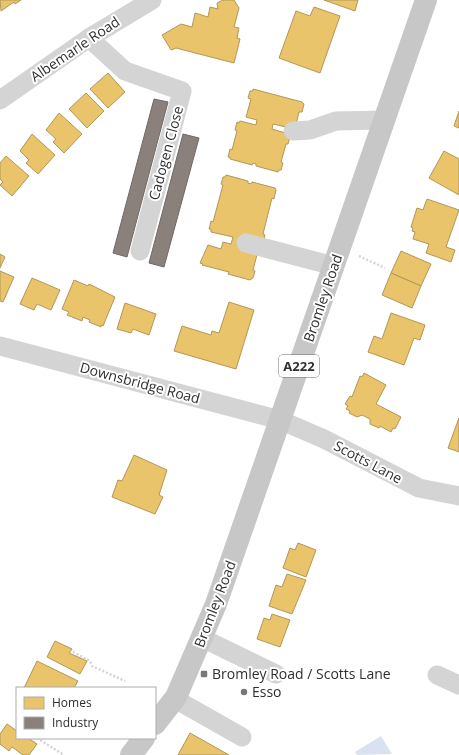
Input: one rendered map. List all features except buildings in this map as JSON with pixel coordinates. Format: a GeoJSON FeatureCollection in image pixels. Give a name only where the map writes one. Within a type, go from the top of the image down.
{"type":"FeatureCollection","features":[{"type":"Feature","properties":{"kind":"main road","name":"Bromley Road"},"geometry":{"type":"LineString","coordinates":[[156,723],[175,699],[221,590],[426,0]]}},
{"type":"Feature","properties":{"kind":"main road"},"geometry":{"type":"LineString","coordinates":[[131,755],[143,739]]}},
{"type":"Feature","properties":{"kind":"street","name":"Albemarle Road"},"geometry":{"type":"LineString","coordinates":[[0,100],[89,38],[150,0]]}},
{"type":"Feature","properties":{"kind":"street","name":"Cadogen Close"},"geometry":{"type":"LineString","coordinates":[[89,38],[125,71],[182,91],[140,251]]}},
{"type":"Feature","properties":{"kind":"street"},"geometry":{"type":"LineString","coordinates":[[293,131],[310,130],[336,121],[385,120]]}},
{"type":"Feature","properties":{"kind":"street"},"geometry":{"type":"LineString","coordinates":[[246,243],[337,257]]}},
{"type":"Feature","properties":{"kind":"street","name":"Downsbridge Road"},"geometry":{"type":"LineString","coordinates":[[0,346],[280,420]]}},
{"type":"Feature","properties":{"kind":"street","name":"Scotts Lane"},"geometry":{"type":"LineString","coordinates":[[280,420],[324,439],[419,488],[459,496]]}},
{"type":"Feature","properties":{"kind":"street"},"geometry":{"type":"LineString","coordinates":[[202,638],[276,674]]}},
{"type":"Feature","properties":{"kind":"street"},"geometry":{"type":"LineString","coordinates":[[437,675],[459,685]]}},
{"type":"Feature","properties":{"kind":"street"},"geometry":{"type":"LineString","coordinates":[[175,699],[242,737]]}},
{"type":"Feature","properties":{"kind":"path"},"geometry":{"type":"LineString","coordinates":[[337,257],[385,268]]}},
{"type":"Feature","properties":{"kind":"path"},"geometry":{"type":"LineString","coordinates":[[72,652],[90,660],[92,666],[125,681]]}},
{"type":"Feature","properties":{"kind":"path"},"geometry":{"type":"LineString","coordinates":[[39,739],[64,755]]}},
{"type":"Feature","properties":{"kind":"water"},"geometry":{"type":"Polygon","coordinates":[[[381,736],[392,754],[357,755],[355,752],[381,736]]]}},
{"type":"Feature","properties":{"kind":"place","name":"Bromley Road / Scotts Lane"},"geometry":{"type":"Point","coordinates":[204,674]}},
{"type":"Feature","properties":{"kind":"place","name":"Esso"},"geometry":{"type":"Point","coordinates":[244,692]}}]}
